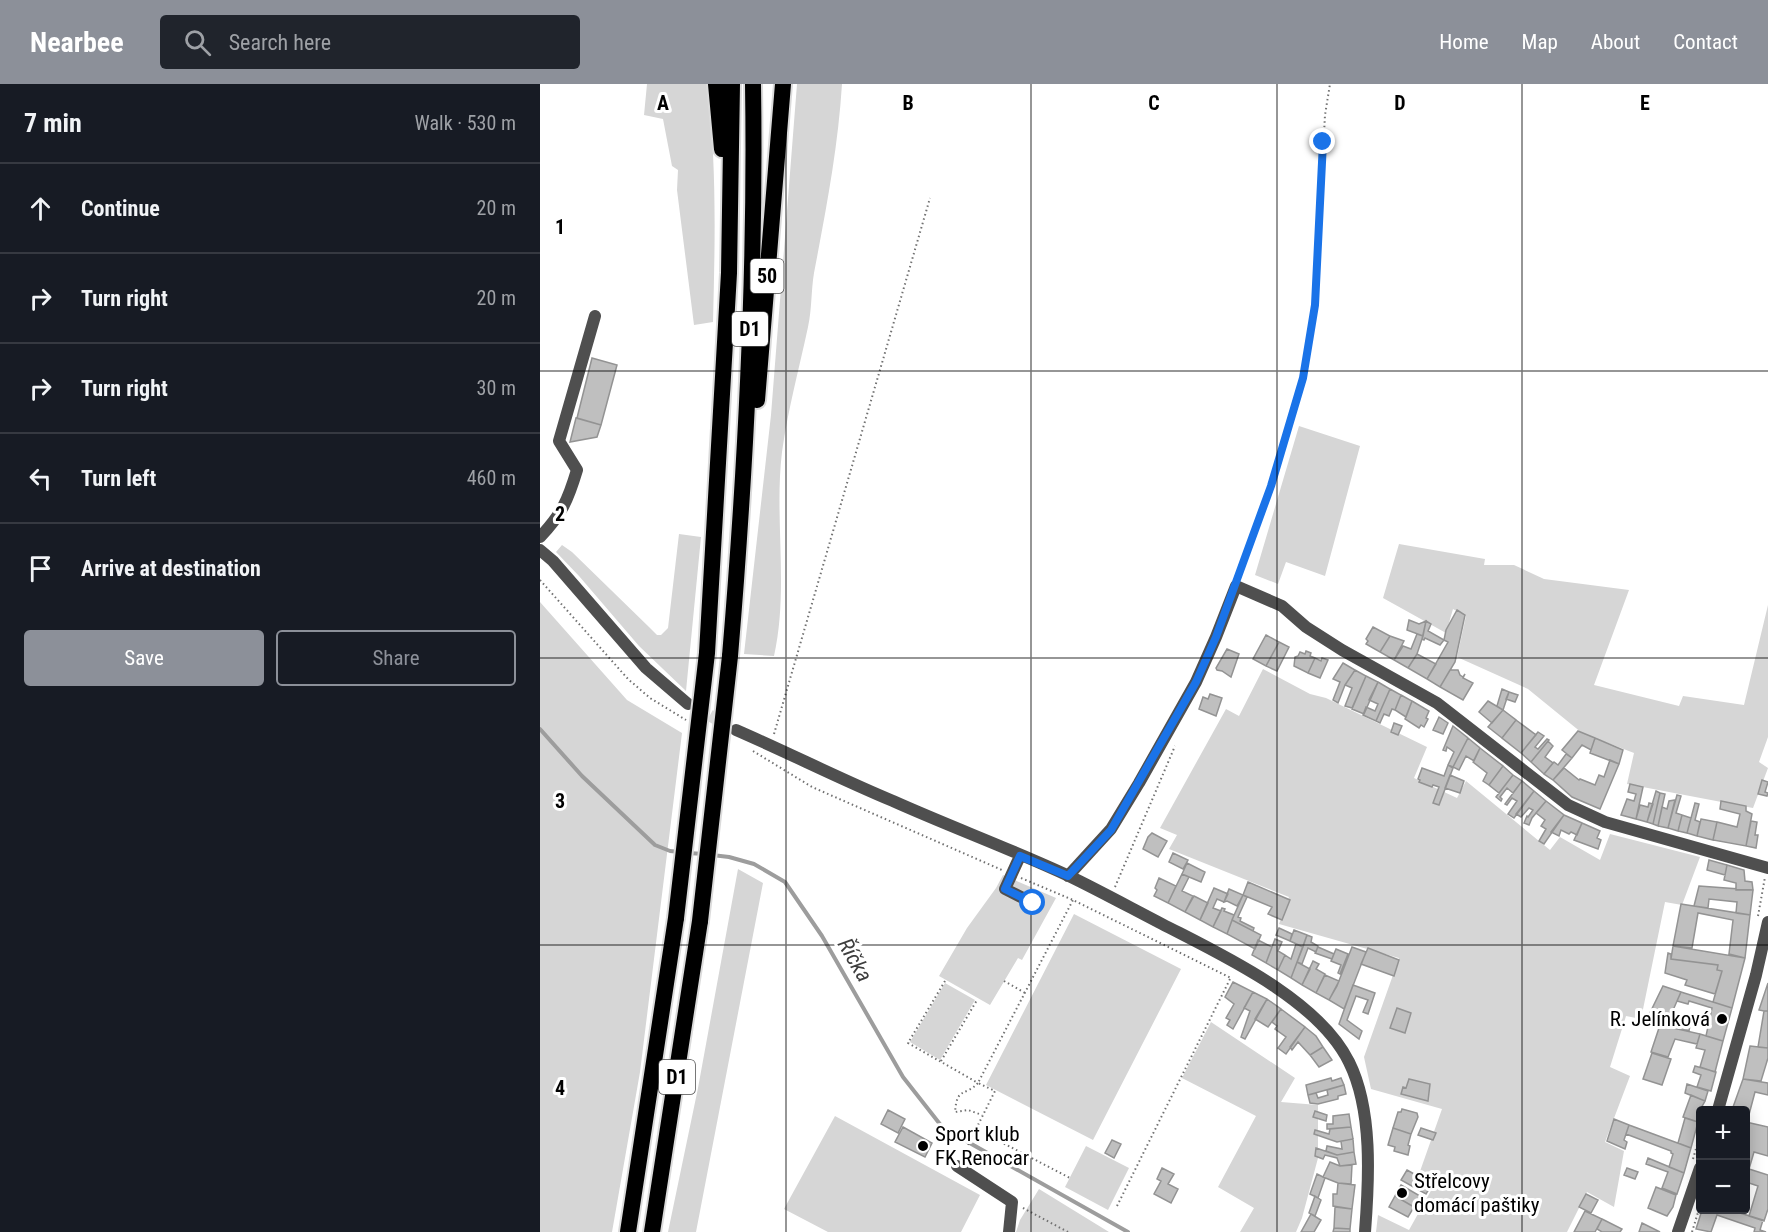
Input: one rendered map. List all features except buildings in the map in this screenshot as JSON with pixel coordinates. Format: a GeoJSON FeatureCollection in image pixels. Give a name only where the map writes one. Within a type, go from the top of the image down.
{"type":"FeatureCollection","features":[{"type":"Feature","properties":{"kind":"highway","name":"50"},"geometry":{"type":"LineString","coordinates":[[716,84],[721,134],[722,203],[729,273]]}},
{"type":"Feature","properties":{"kind":"highway","name":"D1"},"geometry":{"type":"LineString","coordinates":[[628,1232],[676,918],[707,653],[722,427],[729,273],[732,84]]}},
{"type":"Feature","properties":{"kind":"highway","name":"D1"},"geometry":{"type":"LineString","coordinates":[[652,1232],[700,921],[730,656],[737,574],[751,315],[753,84]]}},
{"type":"Feature","properties":{"kind":"highway","name":"50"},"geometry":{"type":"LineString","coordinates":[[737,574],[751,468],[783,84]]}},
{"type":"Feature","properties":{"kind":"street"},"geometry":{"type":"LineString","coordinates":[[540,537],[552,525],[568,499],[577,470],[559,441],[595,316]]}},
{"type":"Feature","properties":{"kind":"street"},"geometry":{"type":"LineString","coordinates":[[540,550],[553,561],[646,668],[688,704]]}},
{"type":"Feature","properties":{"kind":"street"},"geometry":{"type":"LineString","coordinates":[[1068,876],[1111,830],[1139,783],[1196,682],[1236,586],[1282,606],[1306,627],[1342,650],[1437,703],[1568,806],[1605,822],[1768,868]]}},
{"type":"Feature","properties":{"kind":"street"},"geometry":{"type":"LineString","coordinates":[[736,730],[828,773],[1068,876],[1239,963],[1282,991],[1323,1025],[1349,1062],[1364,1118],[1368,1151],[1369,1186],[1365,1232]]}},
{"type":"Feature","properties":{"kind":"street"},"geometry":{"type":"LineString","coordinates":[[1020,856],[1005,889],[1033,903]]}},
{"type":"Feature","properties":{"kind":"street"},"geometry":{"type":"LineString","coordinates":[[1720,1106],[1768,922]]}},
{"type":"Feature","properties":{"kind":"street"},"geometry":{"type":"LineString","coordinates":[[957,1166],[1012,1202],[1009,1232]]}},
{"type":"Feature","properties":{"kind":"street"},"geometry":{"type":"LineString","coordinates":[[1678,1232],[1696,1182]]}},
{"type":"Feature","properties":{"kind":"path"},"geometry":{"type":"LineString","coordinates":[[1236,586],[1271,486],[1303,378],[1315,305],[1325,115],[1330,84]]}},
{"type":"Feature","properties":{"kind":"path"},"geometry":{"type":"LineString","coordinates":[[774,746],[774,732],[930,198]]}},
{"type":"Feature","properties":{"kind":"path"},"geometry":{"type":"LineString","coordinates":[[540,580],[628,680],[650,698],[687,720]]}},
{"type":"Feature","properties":{"kind":"path"},"geometry":{"type":"LineString","coordinates":[[1110,898],[1176,742]]}},
{"type":"Feature","properties":{"kind":"path"},"geometry":{"type":"LineString","coordinates":[[745,747],[813,788],[1072,900],[1231,978]]}},
{"type":"Feature","properties":{"kind":"path"},"geometry":{"type":"LineString","coordinates":[[982,1116],[968,1110],[955,1113],[956,1101],[962,1092],[978,1083],[1072,900]]}},
{"type":"Feature","properties":{"kind":"path"},"geometry":{"type":"LineString","coordinates":[[1117,1206],[1239,963]]}},
{"type":"Feature","properties":{"kind":"path"},"geometry":{"type":"LineString","coordinates":[[945,981],[908,1043],[994,1091],[968,1144]]}},
{"type":"Feature","properties":{"kind":"path"},"geometry":{"type":"LineString","coordinates":[[1004,981],[1025,993]]}},
{"type":"Feature","properties":{"kind":"path"},"geometry":{"type":"LineString","coordinates":[[940,1061],[977,1000]]}},
{"type":"Feature","properties":{"kind":"path"},"geometry":{"type":"LineString","coordinates":[[976,1129],[1070,1178]]}},
{"type":"Feature","properties":{"kind":"path"},"geometry":{"type":"LineString","coordinates":[[1012,1202],[1068,1232]]}},
{"type":"Feature","properties":{"kind":"path"},"geometry":{"type":"LineString","coordinates":[[1692,1232],[1698,1214]]}},
{"type":"Feature","properties":{"kind":"shaded area"},"geometry":{"type":"Polygon","coordinates":[[[647,84],[707,84],[714,173],[713,322],[694,325],[677,190],[678,170],[672,166],[663,119],[644,115],[647,84]]]}},
{"type":"Feature","properties":{"kind":"shaded area"},"geometry":{"type":"Polygon","coordinates":[[[797,84],[842,84],[835,155],[814,273],[809,320],[782,452],[779,503],[781,580],[774,656],[744,654],[771,415],[797,84]]]}},
{"type":"Feature","properties":{"kind":"shaded area"},"geometry":{"type":"Polygon","coordinates":[[[1299,426],[1360,446],[1325,576],[1286,562],[1278,584],[1255,575],[1299,426]]]}},
{"type":"Feature","properties":{"kind":"shaded area"},"geometry":{"type":"Polygon","coordinates":[[[679,534],[701,537],[686,691],[639,646],[556,552],[562,545],[572,552],[657,635],[661,635],[668,628],[679,534]]]}},
{"type":"Feature","properties":{"kind":"shaded area"},"geometry":{"type":"Polygon","coordinates":[[[1399,544],[1485,559],[1484,565],[1514,565],[1544,579],[1629,590],[1594,685],[1679,706],[1683,696],[1744,705],[1768,605],[1768,737],[1759,762],[1768,768],[1753,808],[1627,784],[1634,753],[1582,733],[1528,689],[1457,657],[1466,616],[1453,609],[1446,633],[1383,598],[1399,544]]]}},
{"type":"Feature","properties":{"kind":"shaded area"},"geometry":{"type":"Polygon","coordinates":[[[540,602],[627,700],[682,733],[640,1072],[612,1232],[540,1232],[540,602]]]}},
{"type":"Feature","properties":{"kind":"shaded area"},"geometry":{"type":"Polygon","coordinates":[[[1263,669],[1310,694],[1326,698],[1427,747],[1414,778],[1457,798],[1466,781],[1550,850],[1560,837],[1600,860],[1610,834],[1700,857],[1682,905],[1665,902],[1641,1019],[1626,1016],[1610,1067],[1630,1076],[1605,1142],[1624,1151],[1614,1207],[1587,1192],[1567,1232],[1376,1232],[1378,1215],[1409,1230],[1433,1187],[1418,1177],[1442,1109],[1371,1089],[1364,1057],[1399,958],[1279,924],[1289,897],[1169,849],[1177,835],[1160,828],[1226,709],[1239,716],[1263,669]]]}},
{"type":"Feature","properties":{"kind":"shaded area"},"geometry":{"type":"Polygon","coordinates":[[[738,869],[763,883],[696,1232],[668,1232],[698,1088],[738,869]]]}},
{"type":"Feature","properties":{"kind":"shaded area"},"geometry":{"type":"Polygon","coordinates":[[[1003,875],[1056,898],[1022,960],[1018,958],[990,1005],[939,976],[967,928],[1003,875]]]}},
{"type":"Feature","properties":{"kind":"shaded area"},"geometry":{"type":"Polygon","coordinates":[[[1074,914],[1181,969],[1093,1140],[986,1085],[1074,914]]]}},
{"type":"Feature","properties":{"kind":"shaded area"},"geometry":{"type":"Polygon","coordinates":[[[945,983],[975,1000],[940,1060],[910,1042],[945,983]]]}},
{"type":"Feature","properties":{"kind":"shaded area"},"geometry":{"type":"Polygon","coordinates":[[[1211,1022],[1295,1078],[1281,1102],[1318,1105],[1318,1158],[1296,1232],[1240,1232],[1254,1208],[1218,1187],[1256,1116],[1182,1078],[1211,1022]]]}},
{"type":"Feature","properties":{"kind":"shaded area"},"geometry":{"type":"Polygon","coordinates":[[[835,1116],[980,1195],[961,1232],[828,1232],[784,1209],[835,1116]]]}},
{"type":"Feature","properties":{"kind":"shaded area"},"geometry":{"type":"Polygon","coordinates":[[[1086,1146],[1129,1168],[1108,1210],[1065,1187],[1086,1146]]]}},
{"type":"Feature","properties":{"kind":"shaded area"},"geometry":{"type":"Polygon","coordinates":[[[1039,1189],[1109,1232],[1016,1232],[1020,1220],[1039,1189]]]}},
{"type":"Feature","properties":{"kind":"waterway","name":"Říčka"},"geometry":{"type":"LineString","coordinates":[[540,729],[582,776],[655,845],[680,852]]}},
{"type":"Feature","properties":{"kind":"waterway","name":"Říčka"},"geometry":{"type":"LineString","coordinates":[[688,853],[704,854]]}},
{"type":"Feature","properties":{"kind":"waterway","name":"Říčka"},"geometry":{"type":"LineString","coordinates":[[712,855],[754,864],[785,882],[822,936],[903,1077],[943,1128],[1128,1232]]}},
{"type":"Feature","properties":{"kind":"tunnel"},"geometry":{"type":"LineString","coordinates":[[694,707],[729,726]]}},
{"type":"Feature","properties":{"kind":"place","name":"R. Jelínková"},"geometry":{"type":"Point","coordinates":[1722,1019]}},
{"type":"Feature","properties":{"kind":"place","name":"Sport klub FK Renocar"},"geometry":{"type":"Point","coordinates":[923,1146]}},
{"type":"Feature","properties":{"kind":"place","name":"Střelcovy domácí paštiky"},"geometry":{"type":"Point","coordinates":[1402,1193]}},
{"type":"Feature","properties":{"kind":"route"},"geometry":{"type":"LineString","coordinates":[[1033,903],[1005,889],[1020,856],[1068,876],[1111,830],[1196,682],[1236,586],[1271,486],[1303,378],[1315,305],[1323,142]]}}]}
